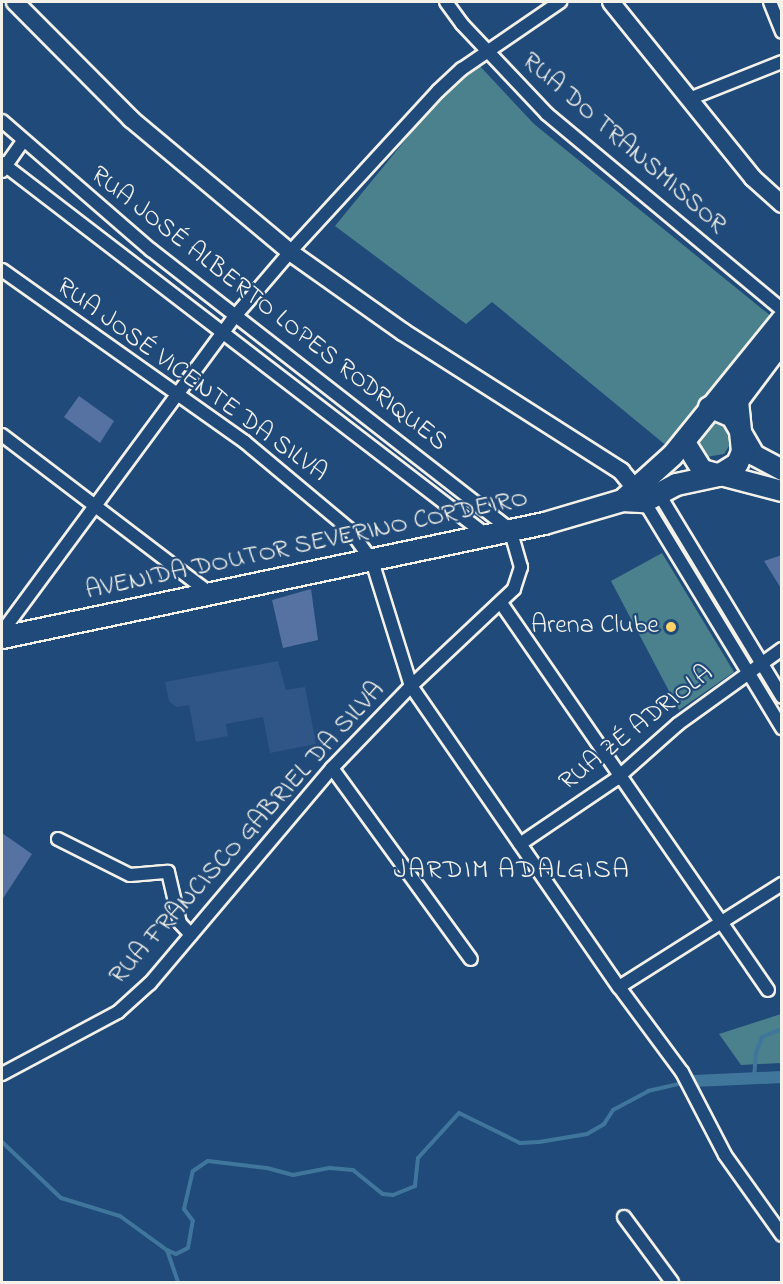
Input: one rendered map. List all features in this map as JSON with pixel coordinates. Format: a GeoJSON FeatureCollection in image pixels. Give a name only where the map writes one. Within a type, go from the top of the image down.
{"type":"FeatureCollection","features":[{"type":"Feature","properties":{"kind":"highway"},"geometry":{"type":"LineString","coordinates":[[684,441],[708,407],[782,319]]}},
{"type":"Feature","properties":{"kind":"highway"},"geometry":{"type":"LineString","coordinates":[[718,476],[740,457],[743,445],[737,400],[782,340]]}},
{"type":"Feature","properties":{"kind":"highway","name":"AVENIDA DOUTOR SEVERINO CORDEIRO"},"geometry":{"type":"LineString","coordinates":[[640,495],[651,476],[684,441]]}},
{"type":"Feature","properties":{"kind":"highway","name":"AVENIDA DOUTOR SEVERINO CORDEIRO"},"geometry":{"type":"LineString","coordinates":[[2,637],[372,561],[510,529],[692,479],[718,476]]}},
{"type":"Feature","properties":{"kind":"main road"},"geometry":{"type":"LineString","coordinates":[[708,407],[732,417],[754,455],[782,470]]}},
{"type":"Feature","properties":{"kind":"main road"},"geometry":{"type":"LineString","coordinates":[[684,441],[697,466],[718,476],[782,491]]}},
{"type":"Feature","properties":{"kind":"street"},"geometry":{"type":"LineString","coordinates":[[15,2],[132,119],[290,252],[403,333],[621,471],[760,662],[782,697]]}},
{"type":"Feature","properties":{"kind":"street","name":"RUA DO TRANSMISSOR"},"geometry":{"type":"LineString","coordinates":[[446,2],[487,53],[547,114],[782,310]]}},
{"type":"Feature","properties":{"kind":"street"},"geometry":{"type":"LineString","coordinates":[[2,632],[236,315],[290,252],[438,91],[487,53],[560,2]]}},
{"type":"Feature","properties":{"kind":"street"},"geometry":{"type":"LineString","coordinates":[[611,2],[753,178],[782,204]]}},
{"type":"Feature","properties":{"kind":"street"},"geometry":{"type":"LineString","coordinates":[[770,2],[782,32]]}},
{"type":"Feature","properties":{"kind":"street"},"geometry":{"type":"LineString","coordinates":[[689,99],[782,63]]}},
{"type":"Feature","properties":{"kind":"street","name":"RUA JOSÉ ALBERTO LOPES RODRIQUES"},"geometry":{"type":"LineString","coordinates":[[2,121],[22,142],[151,250],[510,529]]}},
{"type":"Feature","properties":{"kind":"street"},"geometry":{"type":"LineString","coordinates":[[3,167],[22,142]]}},
{"type":"Feature","properties":{"kind":"street","name":"RUA JOSÉ ALBERTO LOPES RODRIQUES"},"geometry":{"type":"LineString","coordinates":[[3,167],[485,534]]}},
{"type":"Feature","properties":{"kind":"street","name":"RUA JOSÉ VICENTE DA SILVA"},"geometry":{"type":"LineString","coordinates":[[2,270],[245,442],[349,529],[372,561],[411,686],[619,987],[682,1072],[725,1155],[782,1235]]}},
{"type":"Feature","properties":{"kind":"street"},"geometry":{"type":"LineString","coordinates":[[2,435],[212,594]]}},
{"type":"Feature","properties":{"kind":"street"},"geometry":{"type":"LineString","coordinates":[[640,495],[782,728]]}},
{"type":"Feature","properties":{"kind":"street","name":"RUA FRANCISCO GABRIEL DA SILVA"},"geometry":{"type":"LineString","coordinates":[[2,1074],[118,1012],[150,983],[332,768],[411,686],[501,603],[520,578],[510,529]]}},
{"type":"Feature","properties":{"kind":"street"},"geometry":{"type":"LineString","coordinates":[[501,603],[768,990]]}},
{"type":"Feature","properties":{"kind":"street","name":"RUA ZÉ ADRIOLA"},"geometry":{"type":"LineString","coordinates":[[520,844],[621,775],[748,670],[782,649]]}},
{"type":"Feature","properties":{"kind":"street"},"geometry":{"type":"LineString","coordinates":[[332,768],[471,959]]}},
{"type":"Feature","properties":{"kind":"street"},"geometry":{"type":"LineString","coordinates":[[58,839],[130,875],[168,872],[180,923],[191,935]]}},
{"type":"Feature","properties":{"kind":"street"},"geometry":{"type":"LineString","coordinates":[[619,987],[782,884]]}},
{"type":"Feature","properties":{"kind":"street"},"geometry":{"type":"LineString","coordinates":[[624,1217],[672,1282]]}},
{"type":"Feature","properties":{"kind":"shaded area"},"geometry":{"type":"Polygon","coordinates":[[[278,661],[286,690],[305,687],[316,744],[270,753],[263,717],[226,724],[228,736],[196,742],[189,705],[176,707],[169,701],[165,682],[278,661]]]}},
{"type":"Feature","properties":{"kind":"green space"},"geometry":{"type":"Polygon","coordinates":[[[477,63],[534,124],[777,321],[668,447],[492,302],[466,324],[335,226],[459,74],[477,63]]]}},
{"type":"Feature","properties":{"kind":"green space"},"geometry":{"type":"Polygon","coordinates":[[[722,419],[734,438],[724,454],[706,457],[699,450],[698,438],[705,428],[722,419]]]}},
{"type":"Feature","properties":{"kind":"green space","name":"Arena Clube"},"geometry":{"type":"Polygon","coordinates":[[[662,553],[734,672],[679,710],[611,581],[662,553]]]}},
{"type":"Feature","properties":{"kind":"green space"},"geometry":{"type":"Polygon","coordinates":[[[781,1014],[781,1063],[741,1065],[719,1034],[781,1014]]]}},
{"type":"Feature","properties":{"kind":"building"},"geometry":{"type":"Polygon","coordinates":[[[79,396],[114,421],[100,443],[64,417],[79,396]]]}},
{"type":"Feature","properties":{"kind":"building"},"geometry":{"type":"Polygon","coordinates":[[[782,555],[782,590],[764,561],[782,555]]]}},
{"type":"Feature","properties":{"kind":"building"},"geometry":{"type":"Polygon","coordinates":[[[311,589],[318,640],[283,648],[272,600],[311,589]]]}},
{"type":"Feature","properties":{"kind":"building"},"geometry":{"type":"Polygon","coordinates":[[[2,833],[32,854],[2,900],[2,833]]]}},
{"type":"Feature","properties":{"kind":"waterway"},"geometry":{"type":"LineString","coordinates":[[754,1079],[756,1053],[762,1037],[782,1029]]}},
{"type":"Feature","properties":{"kind":"waterway"},"geometry":{"type":"LineString","coordinates":[[694,1081],[782,1077]]}},
{"type":"Feature","properties":{"kind":"waterway"},"geometry":{"type":"LineString","coordinates":[[167,1250],[176,1254],[188,1248],[193,1221],[184,1209],[193,1171],[208,1161],[267,1168],[293,1175],[330,1168],[353,1170],[383,1194],[393,1195],[415,1186],[418,1158],[459,1113],[520,1143],[539,1142],[587,1134],[604,1124],[613,1110],[648,1091],[683,1083]]}},
{"type":"Feature","properties":{"kind":"waterway"},"geometry":{"type":"LineString","coordinates":[[2,1142],[61,1198],[120,1216],[167,1250],[178,1282]]}},
{"type":"Feature","properties":{"kind":"place","name":"Arena Clube"},"geometry":{"type":"Point","coordinates":[671,627]}},
{"type":"Feature","properties":{"kind":"district","name":"JARDIM ADALGISA"},"geometry":{"type":"Point","coordinates":[512,871]}}]}
